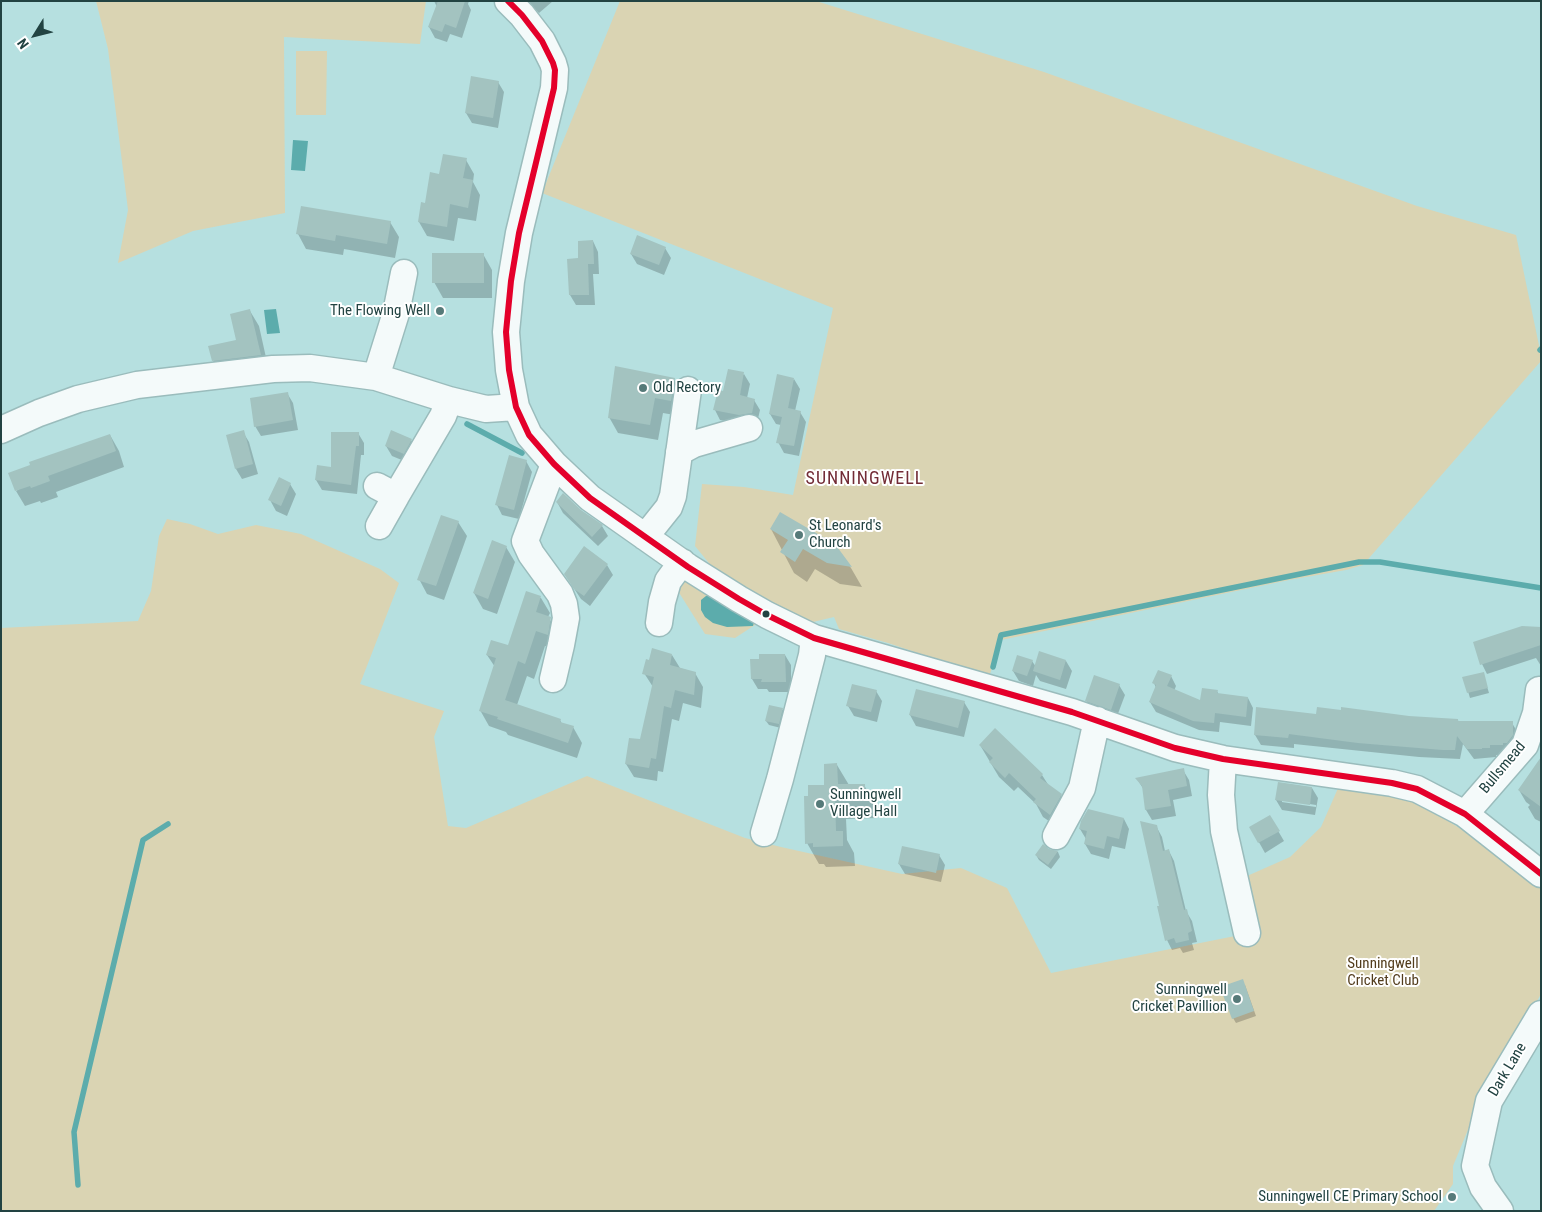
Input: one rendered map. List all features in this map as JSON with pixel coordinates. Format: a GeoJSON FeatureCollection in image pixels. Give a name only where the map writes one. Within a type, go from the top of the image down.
{"type":"FeatureCollection","features":[{"type":"Feature","properties":{"kind":"street"},"geometry":{"type":"LineString","coordinates":[[508,1],[542,41],[555,70],[554,88],[519,233],[511,281],[506,332],[509,370],[516,407],[529,435],[554,464],[590,498],[739,599],[814,638],[1097,720],[1175,748],[1223,759],[1392,783],[1417,789],[1465,814],[1541,874]]}},
{"type":"Feature","properties":{"kind":"street"},"geometry":{"type":"LineString","coordinates":[[376,378],[396,313],[404,273]]}},
{"type":"Feature","properties":{"kind":"street"},"geometry":{"type":"LineString","coordinates":[[1,430],[39,413],[78,399],[137,385],[274,369],[310,368],[376,378],[486,409],[516,407]]}},
{"type":"Feature","properties":{"kind":"street"},"geometry":{"type":"LineString","coordinates":[[645,537],[669,507],[673,496],[688,390]]}},
{"type":"Feature","properties":{"kind":"street"},"geometry":{"type":"LineString","coordinates":[[379,526],[387,491],[443,416],[449,400]]}},
{"type":"Feature","properties":{"kind":"street"},"geometry":{"type":"LineString","coordinates":[[679,452],[694,444],[748,428]]}},
{"type":"Feature","properties":{"kind":"street"},"geometry":{"type":"LineString","coordinates":[[553,679],[566,618],[564,604],[560,594],[520,541],[554,464]]}},
{"type":"Feature","properties":{"kind":"street"},"geometry":{"type":"LineString","coordinates":[[659,623],[668,581],[682,562]]}},
{"type":"Feature","properties":{"kind":"street"},"geometry":{"type":"LineString","coordinates":[[764,833],[812,655],[814,638]]}},
{"type":"Feature","properties":{"kind":"street","name":"Bullsmead"},"geometry":{"type":"LineString","coordinates":[[1465,814],[1525,745],[1536,713],[1539,690]]}},
{"type":"Feature","properties":{"kind":"street"},"geometry":{"type":"LineString","coordinates":[[1056,836],[1082,788],[1097,720]]}},
{"type":"Feature","properties":{"kind":"street"},"geometry":{"type":"LineString","coordinates":[[1223,759],[1221,795],[1224,831],[1247,933]]}},
{"type":"Feature","properties":{"kind":"street","name":"Dark Lane"},"geometry":{"type":"LineString","coordinates":[[1500,1211],[1483,1187],[1475,1166],[1489,1101],[1541,1014]]}},
{"type":"Feature","properties":{"kind":"green space"},"geometry":{"type":"Polygon","coordinates":[[[96,1],[426,1],[420,44],[284,37],[285,213],[193,231],[118,263],[128,210],[108,49],[96,1]]]}},
{"type":"Feature","properties":{"kind":"green space"},"geometry":{"type":"Polygon","coordinates":[[[620,1],[816,1],[1044,72],[1417,206],[1516,235],[1541,361],[1363,565],[1001,640],[989,677],[888,643],[839,629],[834,617],[813,622],[788,615],[717,573],[695,546],[702,484],[744,487],[793,495],[833,308],[542,193],[620,1]]]}},
{"type":"Feature","properties":{"kind":"green space"},"geometry":{"type":"Polygon","coordinates":[[[296,51],[327,51],[326,115],[296,115],[296,51]]]}},
{"type":"Feature","properties":{"kind":"green space","name":"Sunningwell Cricket Club"},"geometry":{"type":"Polygon","coordinates":[[[167,519],[190,524],[218,534],[256,525],[301,534],[380,569],[399,583],[360,684],[444,711],[434,737],[448,826],[466,828],[587,776],[745,838],[781,847],[902,874],[961,868],[1007,888],[1051,973],[1240,935],[1229,884],[1290,857],[1321,827],[1339,786],[1413,799],[1477,839],[1541,888],[1541,994],[1477,1108],[1453,1166],[1453,1184],[1434,1211],[1,1211],[1,628],[138,621],[151,591],[159,536],[167,519]]]}},
{"type":"Feature","properties":{"kind":"green space"},"geometry":{"type":"Polygon","coordinates":[[[689,575],[761,621],[735,638],[705,634],[678,591],[689,575]]]}},
{"type":"Feature","properties":{"kind":"water"},"geometry":{"type":"Polygon","coordinates":[[[293,140],[308,141],[305,171],[291,170],[293,140]]]}},
{"type":"Feature","properties":{"kind":"water"},"geometry":{"type":"Polygon","coordinates":[[[276,309],[280,333],[267,334],[264,310],[276,309]]]}},
{"type":"Feature","properties":{"kind":"water"},"geometry":{"type":"Polygon","coordinates":[[[706,596],[713,596],[755,619],[753,626],[727,627],[713,623],[705,617],[701,610],[701,600],[706,596]]]}},
{"type":"Feature","properties":{"kind":"building"},"geometry":{"type":"Polygon","coordinates":[[[438,1],[465,1],[456,28],[445,24],[442,32],[428,27],[438,1]]]}},
{"type":"Feature","properties":{"kind":"building"},"geometry":{"type":"Polygon","coordinates":[[[471,76],[499,81],[493,118],[465,113],[471,76]]]}},
{"type":"Feature","properties":{"kind":"building"},"geometry":{"type":"Polygon","coordinates":[[[443,154],[467,158],[463,178],[473,180],[468,208],[450,204],[447,227],[418,222],[421,202],[425,203],[430,172],[439,174],[443,154]]]}},
{"type":"Feature","properties":{"kind":"building"},"geometry":{"type":"Polygon","coordinates":[[[301,206],[391,221],[387,244],[336,235],[335,241],[296,234],[301,206]]]}},
{"type":"Feature","properties":{"kind":"building"},"geometry":{"type":"Polygon","coordinates":[[[637,235],[666,247],[659,265],[630,254],[637,235]]]}},
{"type":"Feature","properties":{"kind":"building"},"geometry":{"type":"Polygon","coordinates":[[[593,240],[594,264],[588,264],[589,295],[569,295],[567,259],[578,258],[578,241],[593,240]]]}},
{"type":"Feature","properties":{"kind":"building"},"geometry":{"type":"Polygon","coordinates":[[[432,253],[484,253],[484,283],[432,283],[432,253]]]}},
{"type":"Feature","properties":{"kind":"building"},"geometry":{"type":"Polygon","coordinates":[[[250,309],[261,355],[212,361],[208,346],[236,340],[230,314],[250,309]]]}},
{"type":"Feature","properties":{"kind":"building","name":"Old Rectory"},"geometry":{"type":"Polygon","coordinates":[[[615,366],[675,378],[671,401],[655,398],[650,425],[608,418],[615,366]]]}},
{"type":"Feature","properties":{"kind":"building"},"geometry":{"type":"Polygon","coordinates":[[[728,369],[744,372],[740,395],[755,399],[752,413],[739,415],[713,410],[718,390],[723,391],[728,369]]]}},
{"type":"Feature","properties":{"kind":"building"},"geometry":{"type":"Polygon","coordinates":[[[777,374],[794,378],[788,408],[801,411],[794,446],[776,443],[782,417],[769,414],[777,374]]]}},
{"type":"Feature","properties":{"kind":"building"},"geometry":{"type":"Polygon","coordinates":[[[288,392],[293,420],[254,427],[250,398],[288,392]]]}},
{"type":"Feature","properties":{"kind":"building"},"geometry":{"type":"Polygon","coordinates":[[[244,430],[253,464],[235,469],[226,435],[244,430]]]}},
{"type":"Feature","properties":{"kind":"building"},"geometry":{"type":"Polygon","coordinates":[[[391,430],[412,439],[404,454],[385,446],[391,430]]]}},
{"type":"Feature","properties":{"kind":"building"},"geometry":{"type":"Polygon","coordinates":[[[331,432],[359,432],[359,446],[356,446],[351,485],[315,480],[317,465],[331,467],[331,432]]]}},
{"type":"Feature","properties":{"kind":"building"},"geometry":{"type":"Polygon","coordinates":[[[110,434],[116,451],[48,476],[50,481],[31,488],[30,486],[15,491],[8,473],[30,465],[29,462],[110,434]]]}},
{"type":"Feature","properties":{"kind":"building"},"geometry":{"type":"Polygon","coordinates":[[[509,455],[527,460],[514,510],[495,505],[509,455]]]}},
{"type":"Feature","properties":{"kind":"building"},"geometry":{"type":"Polygon","coordinates":[[[279,477],[291,483],[281,506],[268,500],[279,477]]]}},
{"type":"Feature","properties":{"kind":"building"},"geometry":{"type":"Polygon","coordinates":[[[563,493],[581,510],[603,525],[592,537],[556,502],[563,493]]]}},
{"type":"Feature","properties":{"kind":"building","name":"St Leonard's Church"},"geometry":{"type":"Polygon","coordinates":[[[780,512],[835,544],[852,567],[827,563],[803,549],[795,562],[780,552],[788,540],[770,529],[780,512]]]}},
{"type":"Feature","properties":{"kind":"building"},"geometry":{"type":"Polygon","coordinates":[[[441,515],[459,521],[436,586],[417,580],[441,515]]]}},
{"type":"Feature","properties":{"kind":"building"},"geometry":{"type":"Polygon","coordinates":[[[492,540],[507,546],[488,599],[473,593],[492,540]]]}},
{"type":"Feature","properties":{"kind":"building"},"geometry":{"type":"Polygon","coordinates":[[[584,546],[608,564],[584,596],[574,589],[564,574],[584,546]]]}},
{"type":"Feature","properties":{"kind":"building"},"geometry":{"type":"Polygon","coordinates":[[[526,591],[541,596],[536,612],[551,617],[548,635],[536,631],[525,664],[518,661],[505,700],[561,719],[560,722],[574,726],[568,743],[479,711],[496,658],[486,655],[491,640],[508,645],[526,591]]]}},
{"type":"Feature","properties":{"kind":"building"},"geometry":{"type":"Polygon","coordinates":[[[1522,626],[1541,627],[1541,645],[1480,665],[1473,642],[1522,626]]]}},
{"type":"Feature","properties":{"kind":"building"},"geometry":{"type":"Polygon","coordinates":[[[652,648],[672,654],[670,665],[696,672],[694,695],[675,690],[671,708],[664,706],[656,759],[651,758],[649,768],[625,764],[629,738],[640,739],[654,677],[642,674],[646,659],[649,660],[652,648]]]}},
{"type":"Feature","properties":{"kind":"building"},"geometry":{"type":"Polygon","coordinates":[[[1039,651],[1066,660],[1060,680],[1033,671],[1039,651]]]}},
{"type":"Feature","properties":{"kind":"building"},"geometry":{"type":"Polygon","coordinates":[[[759,654],[785,654],[786,682],[761,682],[762,679],[751,679],[750,659],[759,659],[759,654]]]}},
{"type":"Feature","properties":{"kind":"building"},"geometry":{"type":"Polygon","coordinates":[[[1017,655],[1033,660],[1027,676],[1012,671],[1017,655]]]}},
{"type":"Feature","properties":{"kind":"building"},"geometry":{"type":"Polygon","coordinates":[[[1158,670],[1172,675],[1167,686],[1200,700],[1202,688],[1218,690],[1217,693],[1248,697],[1246,717],[1215,713],[1214,723],[1193,721],[1149,702],[1156,685],[1152,683],[1158,670]]]}},
{"type":"Feature","properties":{"kind":"building"},"geometry":{"type":"Polygon","coordinates":[[[1484,672],[1488,688],[1467,693],[1462,677],[1484,672]]]}},
{"type":"Feature","properties":{"kind":"building"},"geometry":{"type":"Polygon","coordinates":[[[1094,675],[1120,684],[1111,710],[1085,701],[1094,675]]]}},
{"type":"Feature","properties":{"kind":"building"},"geometry":{"type":"Polygon","coordinates":[[[852,684],[877,690],[871,712],[846,706],[852,684]]]}},
{"type":"Feature","properties":{"kind":"building"},"geometry":{"type":"Polygon","coordinates":[[[916,689],[965,701],[958,728],[909,715],[916,689]]]}},
{"type":"Feature","properties":{"kind":"building"},"geometry":{"type":"Polygon","coordinates":[[[769,705],[783,708],[779,724],[765,721],[769,705]]]}},
{"type":"Feature","properties":{"kind":"building"},"geometry":{"type":"Polygon","coordinates":[[[1256,707],[1316,714],[1317,707],[1341,710],[1341,707],[1409,716],[1458,719],[1458,721],[1513,721],[1513,735],[1503,745],[1490,745],[1490,748],[1482,749],[1467,749],[1457,736],[1455,750],[1443,750],[1358,743],[1289,734],[1288,738],[1254,735],[1256,707]]]}},
{"type":"Feature","properties":{"kind":"building"},"geometry":{"type":"Polygon","coordinates":[[[995,728],[1043,774],[1040,778],[1062,794],[1050,815],[1033,802],[1036,799],[1009,773],[1005,778],[989,762],[993,758],[979,745],[995,728]]]}},
{"type":"Feature","properties":{"kind":"building"},"geometry":{"type":"Polygon","coordinates":[[[1541,757],[1541,807],[1518,790],[1541,757]]]}},
{"type":"Feature","properties":{"kind":"building","name":"Sunningwell Village Hall"},"geometry":{"type":"Polygon","coordinates":[[[837,763],[838,784],[865,784],[865,797],[835,798],[836,831],[843,831],[843,846],[813,847],[813,843],[805,844],[804,796],[808,796],[808,785],[824,785],[824,764],[837,763]]]}},
{"type":"Feature","properties":{"kind":"building"},"geometry":{"type":"Polygon","coordinates":[[[1184,768],[1187,786],[1168,790],[1171,806],[1145,810],[1142,786],[1135,778],[1184,768]]]}},
{"type":"Feature","properties":{"kind":"building"},"geometry":{"type":"Polygon","coordinates":[[[1278,782],[1312,787],[1310,805],[1275,800],[1278,782]]]}},
{"type":"Feature","properties":{"kind":"building"},"geometry":{"type":"Polygon","coordinates":[[[1088,809],[1124,818],[1119,839],[1107,836],[1104,849],[1084,844],[1087,831],[1079,829],[1088,809]]]}},
{"type":"Feature","properties":{"kind":"building"},"geometry":{"type":"Polygon","coordinates":[[[1270,815],[1280,831],[1258,843],[1249,827],[1270,815]]]}},
{"type":"Feature","properties":{"kind":"building"},"geometry":{"type":"Polygon","coordinates":[[[1140,821],[1157,825],[1163,851],[1169,849],[1184,910],[1187,909],[1192,931],[1188,933],[1189,940],[1176,943],[1174,938],[1165,941],[1140,821]]]}},
{"type":"Feature","properties":{"kind":"building"},"geometry":{"type":"Polygon","coordinates":[[[1043,844],[1049,849],[1058,851],[1048,865],[1035,855],[1043,844]]]}},
{"type":"Feature","properties":{"kind":"building"},"geometry":{"type":"Polygon","coordinates":[[[902,846],[940,854],[936,873],[898,864],[902,846]]]}},
{"type":"Feature","properties":{"kind":"building","name":"Sunningwell Cricket Pavillion"},"geometry":{"type":"Polygon","coordinates":[[[1243,979],[1254,1011],[1232,1019],[1220,987],[1243,979]]]}},
{"type":"Feature","properties":{"kind":"waterway"},"geometry":{"type":"LineString","coordinates":[[467,424],[522,453]]}},
{"type":"Feature","properties":{"kind":"waterway"},"geometry":{"type":"LineString","coordinates":[[993,667],[1001,635],[1359,562],[1380,562],[1541,588]]}},
{"type":"Feature","properties":{"kind":"waterway"},"geometry":{"type":"LineString","coordinates":[[78,1185],[74,1132],[143,840],[168,824]]}},
{"type":"Feature","properties":{"kind":"transit line"},"geometry":{"type":"LineString","coordinates":[[508,1],[522,15],[542,41],[555,70],[554,88],[519,233],[511,281],[506,332],[509,370],[516,407],[529,435],[554,464],[590,498],[688,567],[739,599],[814,638],[1072,712],[1175,748],[1223,759],[1392,783],[1417,789],[1465,814],[1541,874]]}},
{"type":"Feature","properties":{"kind":"place","name":"The Flowing Well"},"geometry":{"type":"Point","coordinates":[440,311]}},
{"type":"Feature","properties":{"kind":"place","name":"Old Rectory"},"geometry":{"type":"Point","coordinates":[643,388]}},
{"type":"Feature","properties":{"kind":"place","name":"St Leonard's Church"},"geometry":{"type":"Point","coordinates":[799,535]}},
{"type":"Feature","properties":{"kind":"place","name":"Sunningwell Village Hall"},"geometry":{"type":"Point","coordinates":[820,804]}},
{"type":"Feature","properties":{"kind":"place","name":"Sunningwell Cricket Pavillion"},"geometry":{"type":"Point","coordinates":[1237,999]}},
{"type":"Feature","properties":{"kind":"place","name":"Sunningwell CE Primary School"},"geometry":{"type":"Point","coordinates":[1452,1197]}},
{"type":"Feature","properties":{"kind":"district","name":"SUNNINGWELL"},"geometry":{"type":"Point","coordinates":[865,479]}}]}
